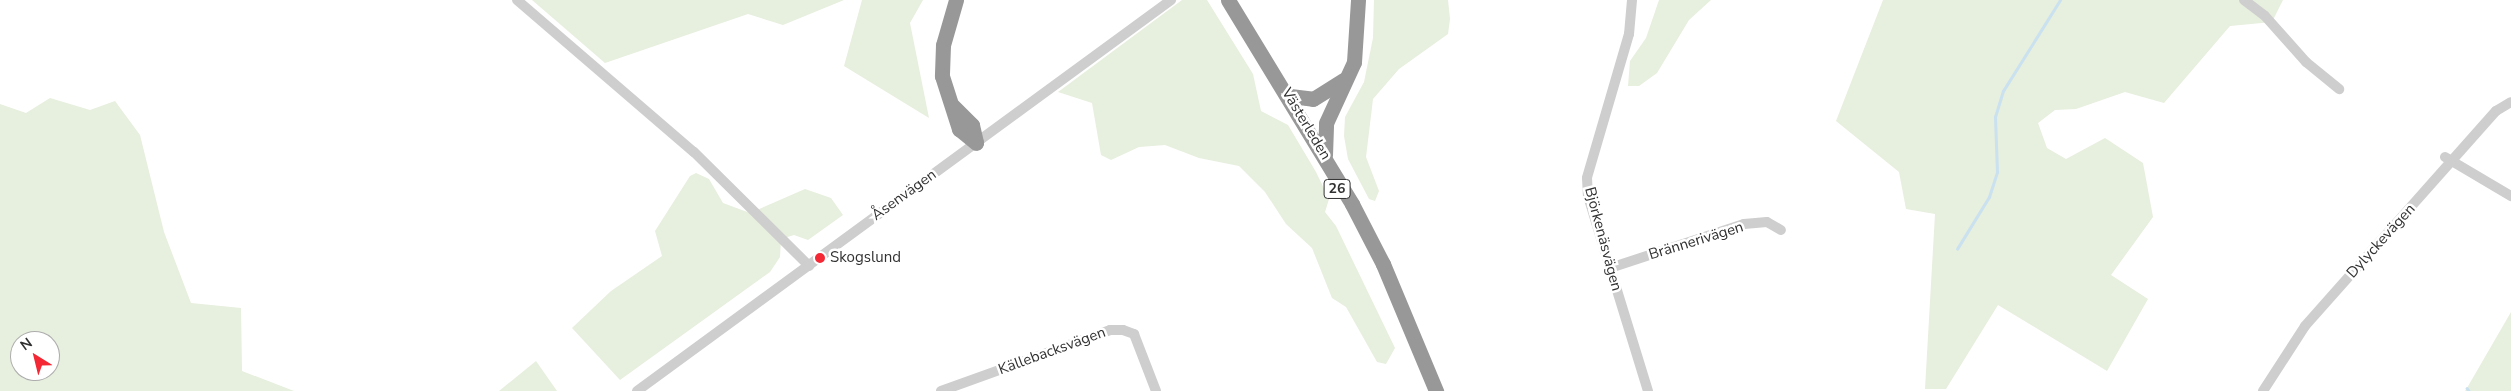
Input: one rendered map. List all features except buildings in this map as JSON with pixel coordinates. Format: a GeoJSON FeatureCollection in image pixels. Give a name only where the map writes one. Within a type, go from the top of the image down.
{"type":"FeatureCollection","features":[{"type":"Feature","properties":{"kind":"highway"},"geometry":{"type":"LineString","coordinates":[[956,0],[941,61],[961,133],[976,143]]}},
{"type":"Feature","properties":{"kind":"highway","name":"Västerleden"},"geometry":{"type":"LineString","coordinates":[[1222,0],[1347,207],[1428,391]]}},
{"type":"Feature","properties":{"kind":"highway","name":"Västerleden"},"geometry":{"type":"LineString","coordinates":[[1228,0],[1290,96],[1325,156],[1383,264],[1436,391]]}},
{"type":"Feature","properties":{"kind":"highway"},"geometry":{"type":"LineString","coordinates":[[1325,156],[1326,123],[1350,76],[1358,0]]}},
{"type":"Feature","properties":{"kind":"highway"},"geometry":{"type":"LineString","coordinates":[[1290,96],[1313,99],[1350,76]]}},
{"type":"Feature","properties":{"kind":"street"},"geometry":{"type":"LineString","coordinates":[[517,0],[687,146],[809,266]]}},
{"type":"Feature","properties":{"kind":"street","name":"Åsenvägen"},"geometry":{"type":"LineString","coordinates":[[637,391],[1172,0]]}},
{"type":"Feature","properties":{"kind":"street","name":"Björkenäsvägen"},"geometry":{"type":"LineString","coordinates":[[1632,0],[1629,34],[1587,178],[1610,268],[1648,391]]}},
{"type":"Feature","properties":{"kind":"street"},"geometry":{"type":"LineString","coordinates":[[2244,0],[2339,89]]}},
{"type":"Feature","properties":{"kind":"street","name":"Dylyckevägen"},"geometry":{"type":"LineString","coordinates":[[2264,391],[2305,326],[2448,160],[2496,111],[2511,102]]}},
{"type":"Feature","properties":{"kind":"street"},"geometry":{"type":"LineString","coordinates":[[2448,160],[2511,196]]}},
{"type":"Feature","properties":{"kind":"street","name":"Brännerivägen"},"geometry":{"type":"LineString","coordinates":[[1610,268],[1744,224],[1767,222],[1781,230]]}},
{"type":"Feature","properties":{"kind":"street","name":"Källebacksvägen"},"geometry":{"type":"LineString","coordinates":[[941,391],[1110,330],[1123,330],[1134,334],[1156,391]]}},
{"type":"Feature","properties":{"kind":"green space"},"geometry":{"type":"Polygon","coordinates":[[[532,0],[844,0],[783,25],[748,14],[605,63],[532,0]]]}},
{"type":"Feature","properties":{"kind":"green space"},"geometry":{"type":"Polygon","coordinates":[[[862,0],[923,0],[910,23],[929,118],[844,66],[862,0]]]}},
{"type":"Feature","properties":{"kind":"green space"},"geometry":{"type":"Polygon","coordinates":[[[1182,0],[1207,0],[1253,74],[1261,111],[1288,125],[1316,172],[1329,199],[1325,212],[1336,226],[1395,348],[1386,364],[1377,362],[1346,307],[1332,298],[1312,248],[1286,224],[1265,192],[1239,166],[1199,158],[1165,145],[1139,147],[1111,160],[1101,155],[1092,103],[1058,92],[1182,0]]]}},
{"type":"Feature","properties":{"kind":"green space"},"geometry":{"type":"Polygon","coordinates":[[[1374,0],[1448,0],[1450,19],[1448,34],[1399,69],[1373,99],[1366,157],[1379,191],[1375,201],[1369,199],[1348,159],[1344,136],[1345,117],[1364,82],[1373,38],[1374,0]]]}},
{"type":"Feature","properties":{"kind":"green space"},"geometry":{"type":"Polygon","coordinates":[[[1659,0],[1711,0],[1689,20],[1657,73],[1639,86],[1628,86],[1630,61],[1646,38],[1659,0]]]}},
{"type":"Feature","properties":{"kind":"green space"},"geometry":{"type":"Polygon","coordinates":[[[1883,0],[2283,0],[2272,22],[2230,26],[2164,103],[2125,92],[2076,109],[2055,110],[2038,123],[2047,148],[2066,159],[2105,138],[2143,163],[2153,217],[2111,275],[2148,299],[2107,371],[1998,305],[1946,389],[1925,389],[1935,214],[1906,209],[1899,172],[1836,121],[1883,0]]]}},
{"type":"Feature","properties":{"kind":"green space"},"geometry":{"type":"Polygon","coordinates":[[[50,98],[90,110],[115,101],[140,135],[164,232],[191,303],[241,308],[242,371],[294,391],[0,391],[0,104],[26,113],[50,98]]]}},
{"type":"Feature","properties":{"kind":"green space"},"geometry":{"type":"Polygon","coordinates":[[[696,173],[709,179],[723,203],[750,213],[805,189],[831,198],[843,215],[808,240],[794,235],[781,239],[780,257],[770,272],[620,380],[572,328],[611,291],[662,256],[655,231],[690,176],[696,173]]]}},
{"type":"Feature","properties":{"kind":"green space"},"geometry":{"type":"Polygon","coordinates":[[[2511,312],[2511,391],[2465,391],[2467,388],[2511,312]]]}},
{"type":"Feature","properties":{"kind":"green space"},"geometry":{"type":"Polygon","coordinates":[[[536,361],[557,391],[499,391],[536,361]]]}},
{"type":"Feature","properties":{"kind":"waterway"},"geometry":{"type":"LineString","coordinates":[[1957,249],[1989,197],[1997,172],[1995,117],[2003,91],[2060,0]]}},
{"type":"Feature","properties":{"kind":"place","name":"Skogslund"},"geometry":{"type":"Point","coordinates":[820,258]}}]}
